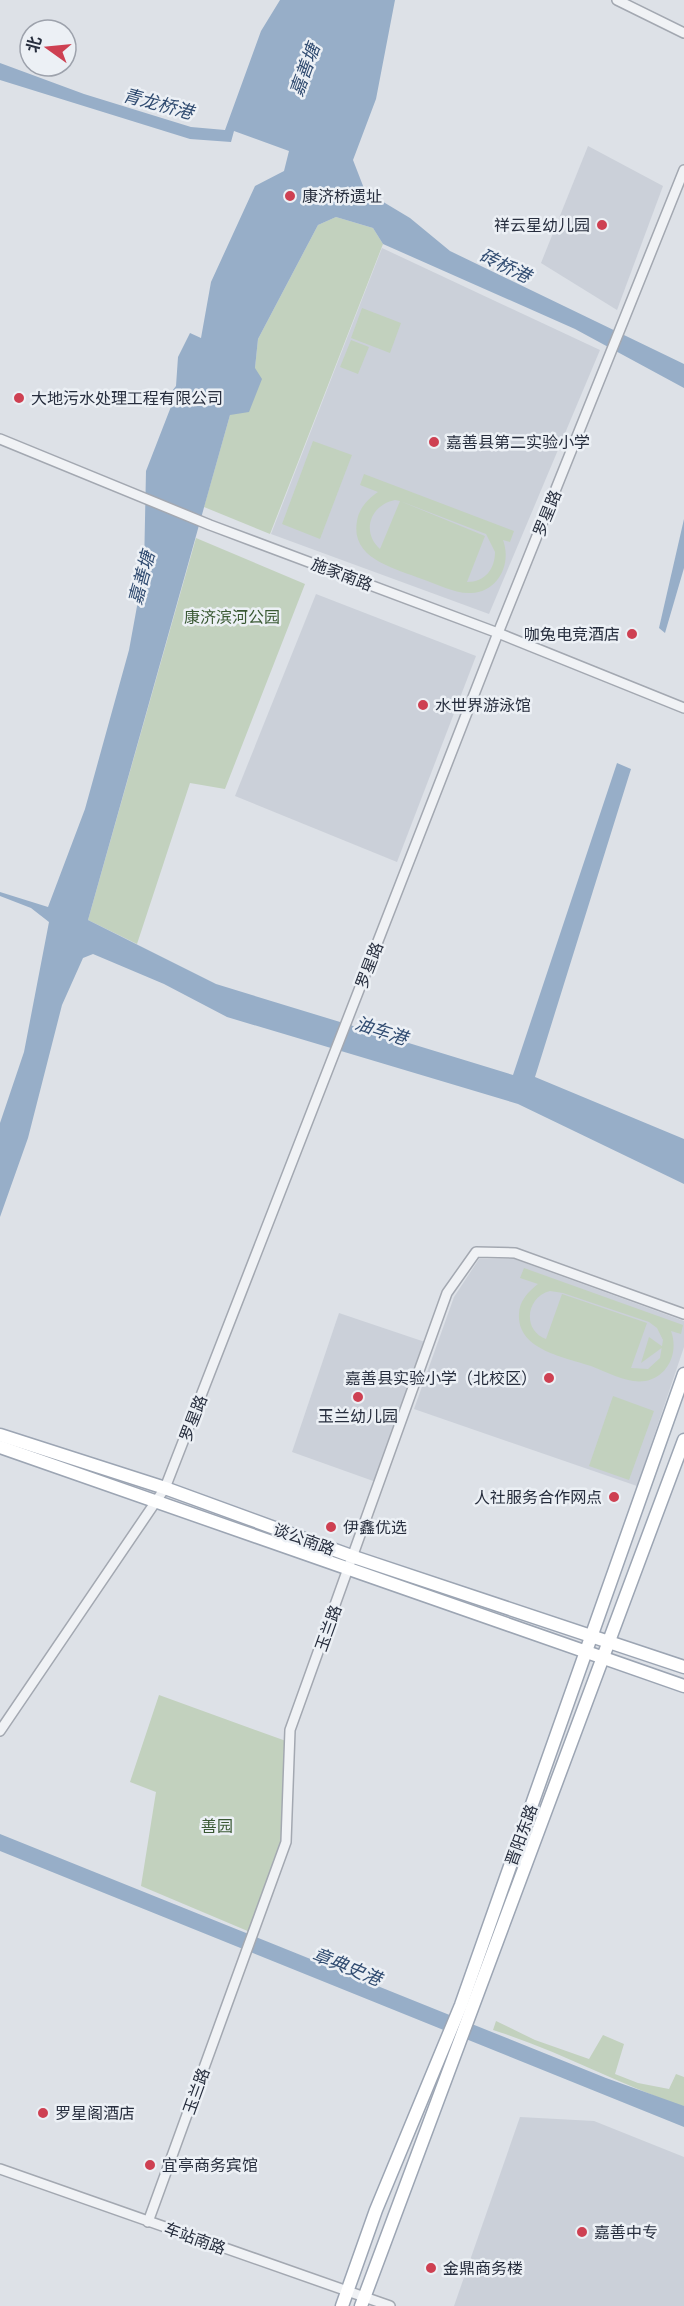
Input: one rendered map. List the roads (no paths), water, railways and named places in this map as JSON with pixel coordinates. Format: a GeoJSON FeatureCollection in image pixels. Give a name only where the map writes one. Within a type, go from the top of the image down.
{"type":"FeatureCollection","features":[{"type":"Feature","properties":{"kind":"main road","name":"晋阳东路"},"geometry":{"type":"LineString","coordinates":[[465,2008],[586,1652],[684,1374]]}},
{"type":"Feature","properties":{"kind":"main road","name":"谈公南路"},"geometry":{"type":"LineString","coordinates":[[0,1435],[165,1488],[354,1557],[684,1666]]}},
{"type":"Feature","properties":{"kind":"main road","name":"晋阳东路"},"geometry":{"type":"LineString","coordinates":[[362,2301],[450,2048],[603,1657],[684,1440]]}},
{"type":"Feature","properties":{"kind":"main road","name":"谈公南路"},"geometry":{"type":"LineString","coordinates":[[0,1447],[684,1686]]}},
{"type":"Feature","properties":{"kind":"main road","name":"晋阳东路"},"geometry":{"type":"LineString","coordinates":[[342,2306],[345,2290],[450,2048]]}},
{"type":"Feature","properties":{"kind":"street"},"geometry":{"type":"LineString","coordinates":[[617,0],[684,33]]}},
{"type":"Feature","properties":{"kind":"street","name":"罗星路"},"geometry":{"type":"LineString","coordinates":[[0,1731],[165,1488],[498,633],[684,170]]}},
{"type":"Feature","properties":{"kind":"street","name":"施家南路"},"geometry":{"type":"LineString","coordinates":[[0,439],[210,525],[498,633],[684,708]]}},
{"type":"Feature","properties":{"kind":"street","name":"玉兰路"},"geometry":{"type":"LineString","coordinates":[[148,2222],[286,1842],[291,1730],[447,1293],[476,1252],[515,1253],[684,1314]]}},
{"type":"Feature","properties":{"kind":"street","name":"车站南路"},"geometry":{"type":"LineString","coordinates":[[0,2169],[345,2290],[362,2301],[390,2306]]}},
{"type":"Feature","properties":{"kind":"water","name":"嘉善塘"},"geometry":{"type":"Polygon","coordinates":[[[280,0],[395,0],[376,99],[353,160],[365,191],[410,218],[450,251],[684,364],[684,388],[575,329],[383,244],[373,228],[336,217],[318,225],[258,339],[255,368],[262,379],[249,412],[230,415],[88,920],[216,984],[513,1075],[617,763],[631,769],[535,1077],[684,1139],[684,1184],[518,1104],[227,1017],[164,984],[93,954],[83,958],[62,1005],[28,1138],[0,1217],[0,1123],[24,1052],[49,922],[31,908],[0,896],[0,892],[48,907],[85,809],[129,650],[144,568],[146,471],[172,404],[169,395],[176,386],[178,357],[190,333],[201,338],[211,282],[255,186],[284,171],[289,151],[234,131],[231,142],[190,139],[0,80],[0,63],[18,70],[18,78],[41,78],[191,127],[225,130],[261,31],[280,0]]]}},
{"type":"Feature","properties":{"kind":"water"},"geometry":{"type":"Polygon","coordinates":[[[684,519],[684,568],[665,633],[659,628],[684,519]]]}},
{"type":"Feature","properties":{"kind":"water"},"geometry":{"type":"Polygon","coordinates":[[[0,1834],[606,2078],[684,2106],[684,2127],[0,1851],[0,1834]]]}},
{"type":"Feature","properties":{"kind":"place","name":"康济桥遗址"},"geometry":{"type":"Point","coordinates":[290,196]}},
{"type":"Feature","properties":{"kind":"place","name":"祥云星幼儿园"},"geometry":{"type":"Point","coordinates":[602,225]}},
{"type":"Feature","properties":{"kind":"place","name":"大地污水处理工程有限公司"},"geometry":{"type":"Point","coordinates":[19,398]}},
{"type":"Feature","properties":{"kind":"place","name":"嘉善县第二实验小学"},"geometry":{"type":"Point","coordinates":[434,442]}},
{"type":"Feature","properties":{"kind":"place","name":"咖兔电竞酒店"},"geometry":{"type":"Point","coordinates":[632,634]}},
{"type":"Feature","properties":{"kind":"place","name":"水世界游泳馆"},"geometry":{"type":"Point","coordinates":[423,705]}},
{"type":"Feature","properties":{"kind":"place","name":"嘉善县实验小学（北校区）"},"geometry":{"type":"Point","coordinates":[549,1378]}},
{"type":"Feature","properties":{"kind":"place","name":"玉兰幼儿园"},"geometry":{"type":"Point","coordinates":[358,1397]}},
{"type":"Feature","properties":{"kind":"place","name":"人社服务合作网点"},"geometry":{"type":"Point","coordinates":[614,1497]}},
{"type":"Feature","properties":{"kind":"place","name":"伊鑫优选"},"geometry":{"type":"Point","coordinates":[331,1527]}},
{"type":"Feature","properties":{"kind":"place","name":"罗星阁酒店"},"geometry":{"type":"Point","coordinates":[43,2113]}},
{"type":"Feature","properties":{"kind":"place","name":"宜亭商务宾馆"},"geometry":{"type":"Point","coordinates":[150,2165]}},
{"type":"Feature","properties":{"kind":"place","name":"嘉善中专"},"geometry":{"type":"Point","coordinates":[582,2232]}},
{"type":"Feature","properties":{"kind":"place","name":"金鼎商务楼"},"geometry":{"type":"Point","coordinates":[431,2268]}},
{"type":"Feature","properties":{"kind":"water label","name":"青龙桥港"},"geometry":{"type":"Point","coordinates":[158,104]}},
{"type":"Feature","properties":{"kind":"water label","name":"砖桥港"},"geometry":{"type":"Point","coordinates":[505,266]}},
{"type":"Feature","properties":{"kind":"water label","name":"油车港"},"geometry":{"type":"Point","coordinates":[381,1031]}},
{"type":"Feature","properties":{"kind":"water label","name":"章典史港"},"geometry":{"type":"Point","coordinates":[347,1967]}},
{"type":"Feature","properties":{"kind":"park label","name":"康济滨河公园"},"geometry":{"type":"Point","coordinates":[232,617]}},
{"type":"Feature","properties":{"kind":"park label","name":"善园"},"geometry":{"type":"Point","coordinates":[217,1826]}}]}
